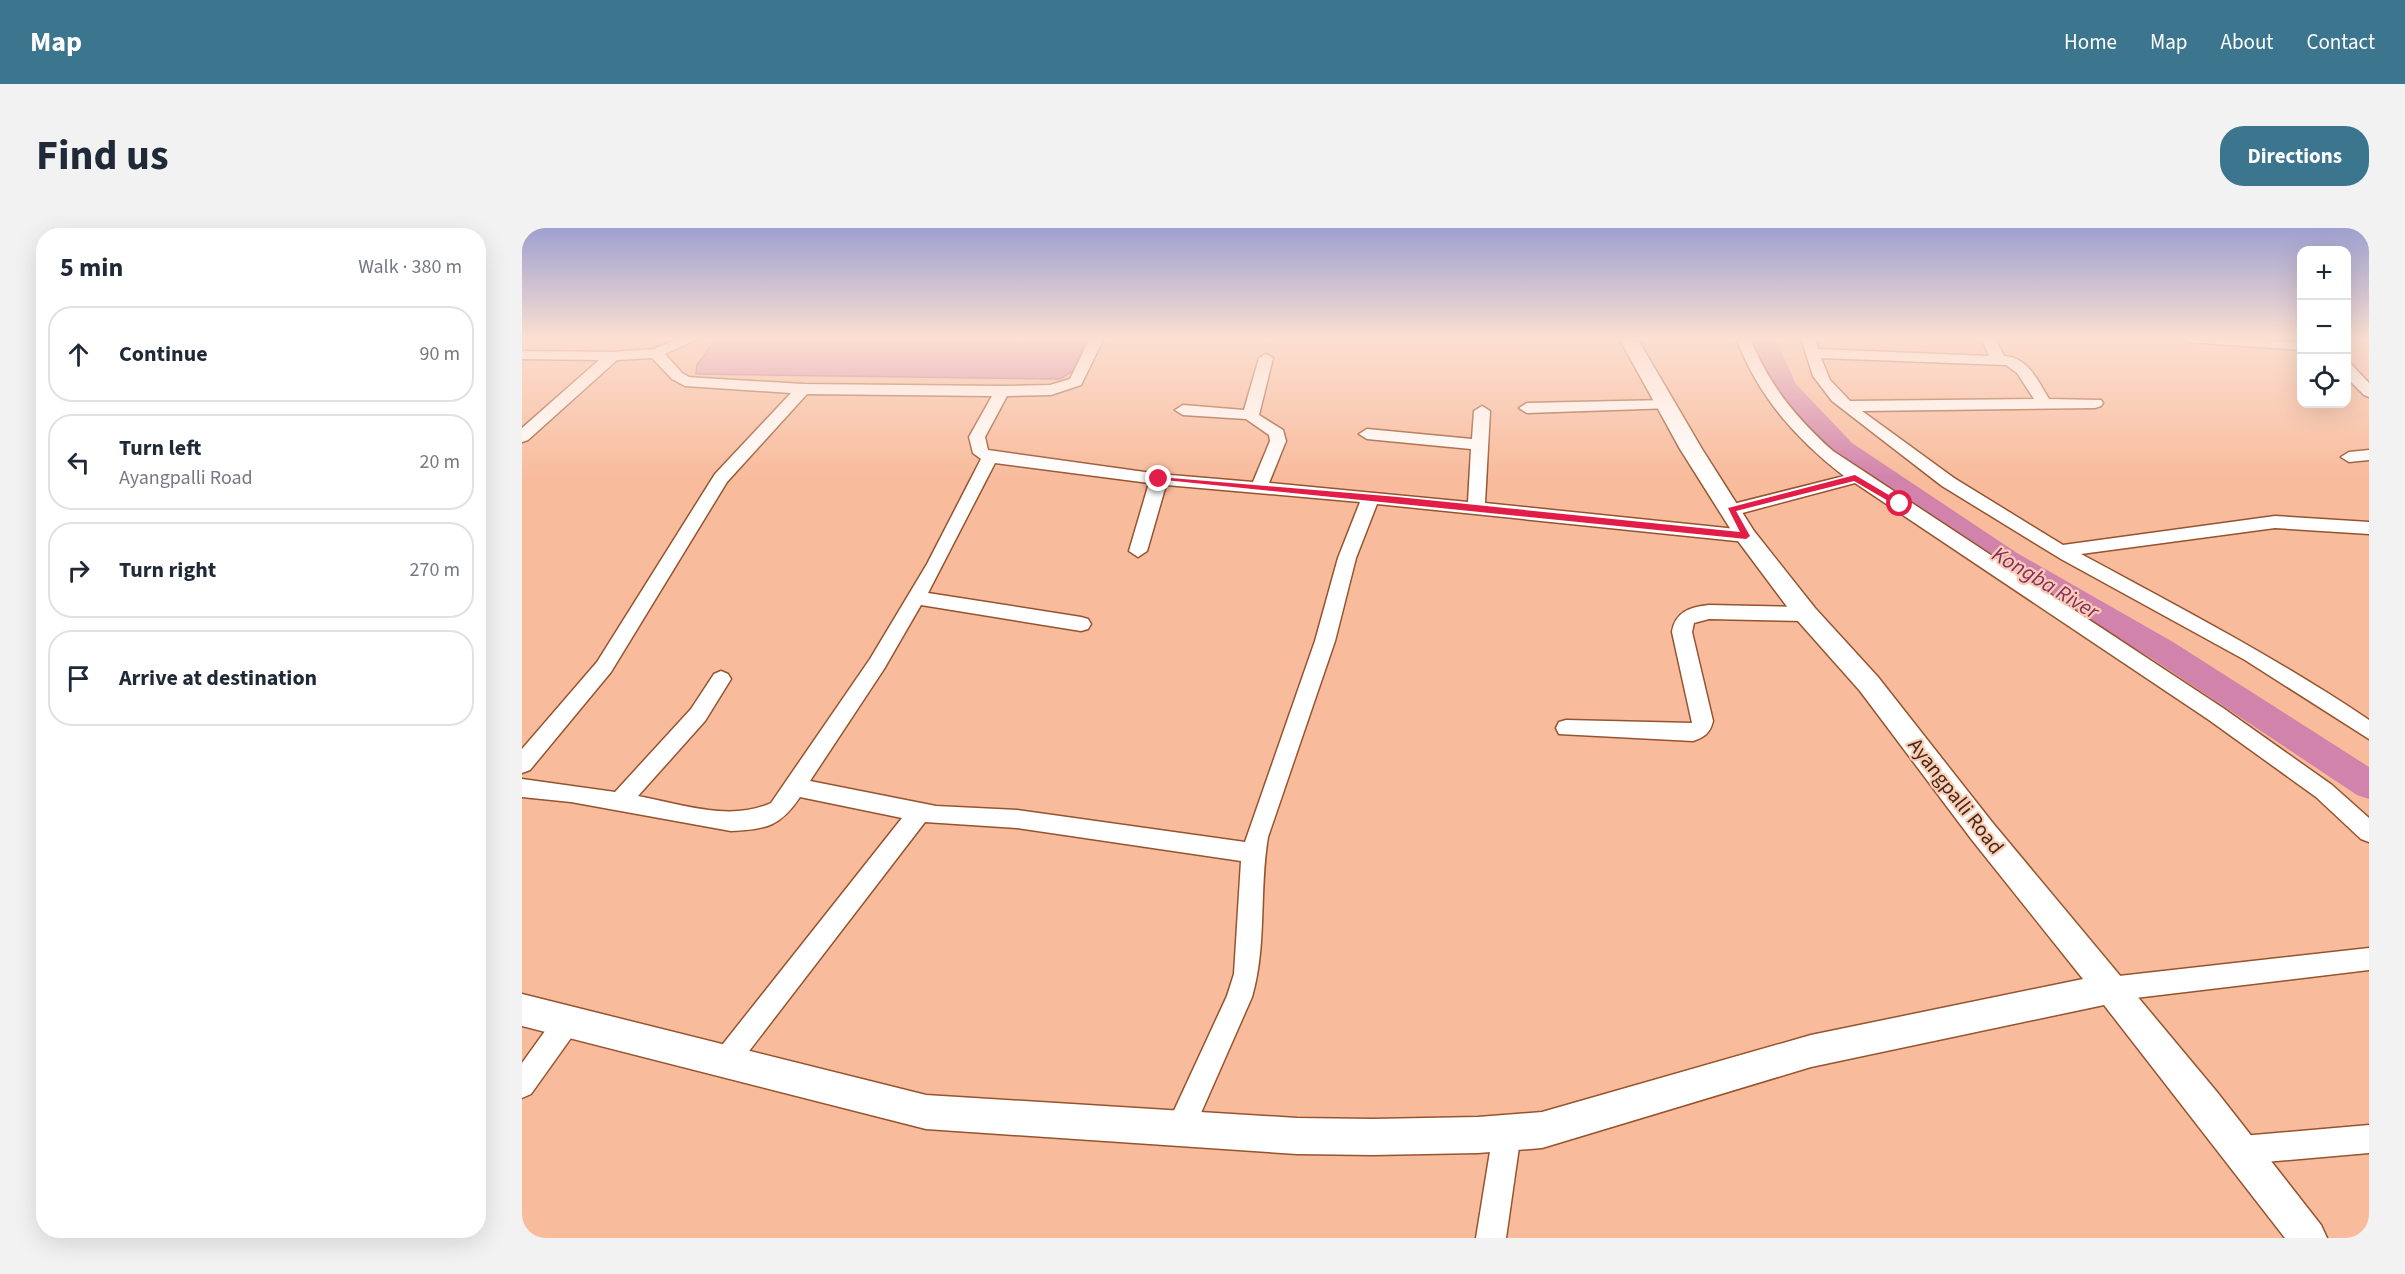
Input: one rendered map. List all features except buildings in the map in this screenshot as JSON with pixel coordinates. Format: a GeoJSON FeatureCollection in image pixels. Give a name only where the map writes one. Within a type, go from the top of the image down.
{"type":"FeatureCollection","features":[{"type":"Feature","properties":{"kind":"street"},"geometry":{"type":"LineString","coordinates":[[522,437],[580,385]]}},
{"type":"Feature","properties":{"kind":"street"},"geometry":{"type":"LineString","coordinates":[[755,385],[1002,391],[1051,390],[1066,385]]}},
{"type":"Feature","properties":{"kind":"street"},"geometry":{"type":"LineString","coordinates":[[1251,415],[1259,385]]}},
{"type":"Feature","properties":{"kind":"street","name":"Ayangpalli Road"},"geometry":{"type":"LineString","coordinates":[[1655,385],[1746,536],[1806,614],[1869,684],[1982,831],[2242,1150],[2308,1238]]}},
{"type":"Feature","properties":{"kind":"street"},"geometry":{"type":"LineString","coordinates":[[1766,385],[1777,402],[1821,450],[1855,478],[1900,504],[2216,714],[2324,791],[2369,832]]}},
{"type":"Feature","properties":{"kind":"street"},"geometry":{"type":"LineString","coordinates":[[1827,385],[1849,406],[1953,485],[2061,551],[2268,663],[2369,731]]}},
{"type":"Feature","properties":{"kind":"street"},"geometry":{"type":"LineString","coordinates":[[2032,385],[2044,403]]}},
{"type":"Feature","properties":{"kind":"street"},"geometry":{"type":"LineString","coordinates":[[522,764],[604,667],[702,505],[721,478],[803,388]]}},
{"type":"Feature","properties":{"kind":"street"},"geometry":{"type":"LineString","coordinates":[[1002,391],[977,437],[981,453],[990,457],[1159,479],[1371,497],[1746,536]]}},
{"type":"Feature","properties":{"kind":"street"},"geometry":{"type":"LineString","coordinates":[[1849,406],[2095,403]]}},
{"type":"Feature","properties":{"kind":"street"},"geometry":{"type":"LineString","coordinates":[[1527,408],[1666,405]]}},
{"type":"Feature","properties":{"kind":"street"},"geometry":{"type":"LineString","coordinates":[[1183,410],[1251,415],[1278,435],[1278,441],[1259,487]]}},
{"type":"Feature","properties":{"kind":"street"},"geometry":{"type":"LineString","coordinates":[[1476,508],[1482,411]]}},
{"type":"Feature","properties":{"kind":"street"},"geometry":{"type":"LineString","coordinates":[[1367,434],[1480,444]]}},
{"type":"Feature","properties":{"kind":"street"},"geometry":{"type":"LineString","coordinates":[[2349,457],[2369,455]]}},
{"type":"Feature","properties":{"kind":"street"},"geometry":{"type":"LineString","coordinates":[[522,788],[620,801],[718,820],[746,822],[757,820],[779,810],[877,664],[917,598],[990,457]]}},
{"type":"Feature","properties":{"kind":"street"},"geometry":{"type":"LineString","coordinates":[[1731,510],[1855,478]]}},
{"type":"Feature","properties":{"kind":"street"},"geometry":{"type":"LineString","coordinates":[[1138,551],[1159,479]]}},
{"type":"Feature","properties":{"kind":"street"},"geometry":{"type":"LineString","coordinates":[[1180,1128],[1239,997],[1246,974],[1254,853],[1271,795],[1325,641],[1347,558],[1371,497]]}},
{"type":"Feature","properties":{"kind":"street"},"geometry":{"type":"LineString","coordinates":[[2061,551],[2275,522],[2369,528]]}},
{"type":"Feature","properties":{"kind":"street"},"geometry":{"type":"LineString","coordinates":[[917,598],[1081,624]]}},
{"type":"Feature","properties":{"kind":"street"},"geometry":{"type":"LineString","coordinates":[[1566,728],[1693,733],[1701,728],[1704,722],[1682,632],[1687,617],[1695,613],[1709,612],[1806,614]]}},
{"type":"Feature","properties":{"kind":"street"},"geometry":{"type":"LineString","coordinates":[[620,801],[698,715],[721,679]]}},
{"type":"Feature","properties":{"kind":"street"},"geometry":{"type":"LineString","coordinates":[[794,787],[920,812],[966,818],[1017,819],[1254,853]]}},
{"type":"Feature","properties":{"kind":"street"},"geometry":{"type":"LineString","coordinates":[[724,1063],[920,812]]}},
{"type":"Feature","properties":{"kind":"street"},"geometry":{"type":"LineString","coordinates":[[522,1010],[724,1063],[926,1112],[1297,1136],[1373,1137],[1542,1130],[1811,1052],[2110,989],[2369,959]]}},
{"type":"Feature","properties":{"kind":"street"},"geometry":{"type":"LineString","coordinates":[[522,1085],[567,1022]]}},
{"type":"Feature","properties":{"kind":"street"},"geometry":{"type":"LineString","coordinates":[[1491,1238],[1507,1133]]}},
{"type":"Feature","properties":{"kind":"street"},"geometry":{"type":"LineString","coordinates":[[2242,1150],[2369,1139]]}},
{"type":"Feature","properties":{"kind":"waterway","name":"Kongba River"},"geometry":{"type":"LineString","coordinates":[[1784,385],[1843,449],[2007,560],[2162,650],[2369,785]]}},
{"type":"Feature","properties":{"kind":"route"},"geometry":{"type":"LineString","coordinates":[[1159,479],[1398,500],[1746,536],[1731,510],[1855,478],[1900,504]]}}]}
